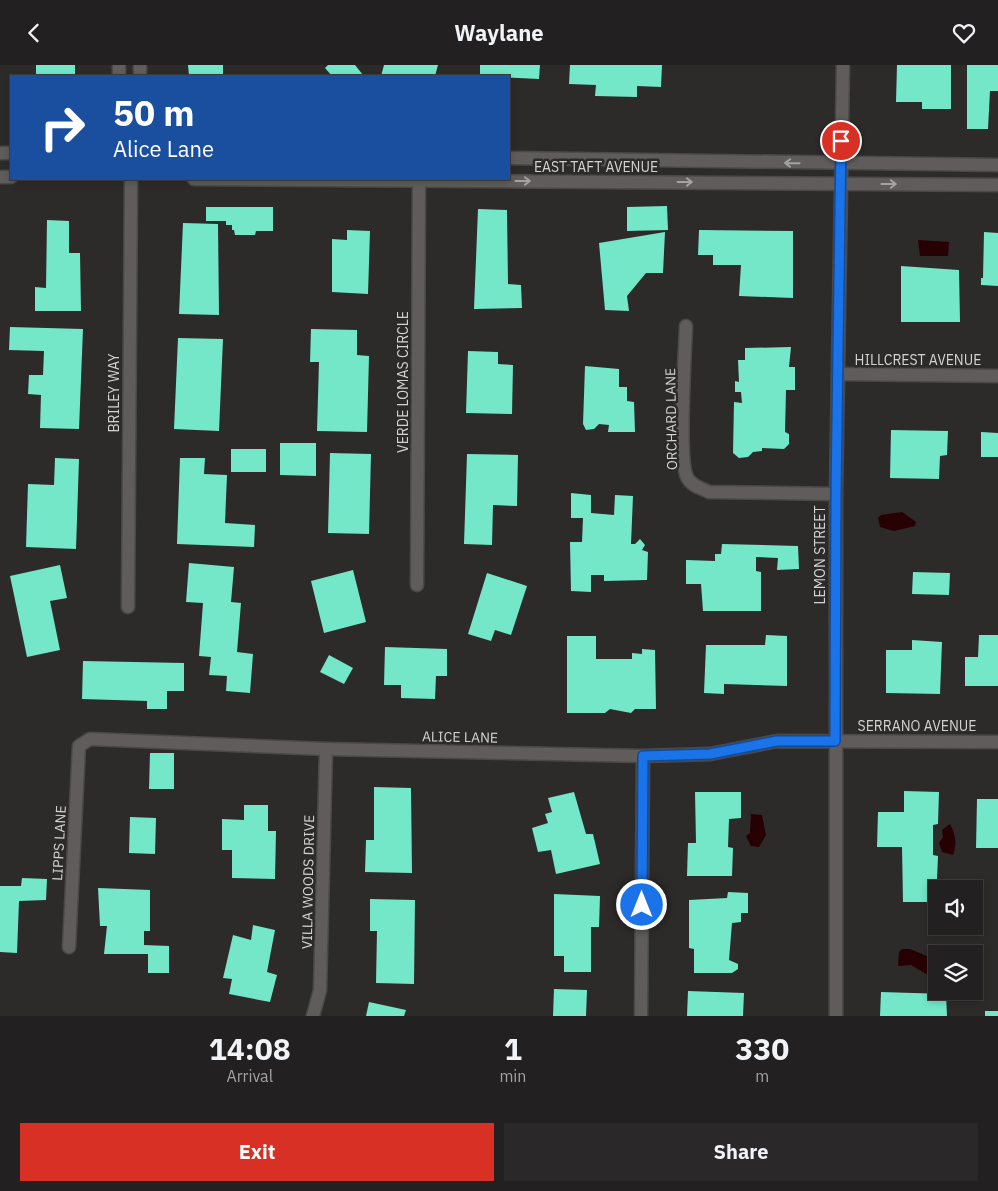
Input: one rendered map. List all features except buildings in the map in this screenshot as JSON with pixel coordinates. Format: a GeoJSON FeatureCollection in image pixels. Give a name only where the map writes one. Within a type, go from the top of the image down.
{"type":"FeatureCollection","features":[{"type":"Feature","properties":{"kind":"street","name":"LEMON STREET"},"geometry":{"type":"LineString","coordinates":[[836,1016],[836,494],[843,65]]}},
{"type":"Feature","properties":{"kind":"street","name":"EAST TAFT AVENUE"},"geometry":{"type":"LineString","coordinates":[[510,158],[998,165]]}},
{"type":"Feature","properties":{"kind":"street","name":"BRILEY WAY"},"geometry":{"type":"LineString","coordinates":[[128,607],[131,180]]}},
{"type":"Feature","properties":{"kind":"street","name":"EAST TAFT AVENUE"},"geometry":{"type":"LineString","coordinates":[[419,180],[998,185]]}},
{"type":"Feature","properties":{"kind":"street","name":"VERDE LOMAS CIRCLE"},"geometry":{"type":"LineString","coordinates":[[417,585],[419,180]]}},
{"type":"Feature","properties":{"kind":"street","name":"ORCHARD LANE"},"geometry":{"type":"LineString","coordinates":[[686,326],[683,447],[686,477],[695,486],[709,492],[836,494]]}},
{"type":"Feature","properties":{"kind":"street","name":"HILLCREST AVENUE"},"geometry":{"type":"LineString","coordinates":[[838,374],[998,376]]}},
{"type":"Feature","properties":{"kind":"street","name":"ALICE LANE"},"geometry":{"type":"LineString","coordinates":[[83,741],[90,739],[326,749],[643,756],[710,754],[777,741],[835,741]]}},
{"type":"Feature","properties":{"kind":"street","name":"LIPPS LANE"},"geometry":{"type":"LineString","coordinates":[[69,947],[78,746],[83,741]]}},
{"type":"Feature","properties":{"kind":"street","name":"SERRANO AVENUE"},"geometry":{"type":"LineString","coordinates":[[835,741],[998,742]]}},
{"type":"Feature","properties":{"kind":"street","name":"VILLA WOODS DRIVE"},"geometry":{"type":"LineString","coordinates":[[313,1016],[320,980],[326,749]]}},
{"type":"Feature","properties":{"kind":"street"},"geometry":{"type":"LineString","coordinates":[[641,1016],[643,756]]}},
{"type":"Feature","properties":{"kind":"shaded area"},"geometry":{"type":"Polygon","coordinates":[[[918,240],[949,242],[948,256],[920,256],[918,240]]]}},
{"type":"Feature","properties":{"kind":"shaded area"},"geometry":{"type":"Polygon","coordinates":[[[902,512],[916,522],[915,526],[894,531],[880,527],[878,518],[881,515],[902,512]]]}},
{"type":"Feature","properties":{"kind":"shaded area"},"geometry":{"type":"Polygon","coordinates":[[[751,814],[762,815],[766,835],[759,847],[751,846],[746,836],[750,833],[751,814]]]}},
{"type":"Feature","properties":{"kind":"shaded area"},"geometry":{"type":"Polygon","coordinates":[[[950,824],[955,839],[953,855],[942,852],[939,843],[943,837],[942,830],[950,824]]]}},
{"type":"Feature","properties":{"kind":"shaded area"},"geometry":{"type":"Polygon","coordinates":[[[902,949],[910,949],[928,957],[928,975],[911,965],[898,966],[899,952],[902,949]]]}},
{"type":"Feature","properties":{"kind":"route"},"geometry":{"type":"LineString","coordinates":[[642,905],[643,756],[710,754],[777,741],[835,741],[841,141]]}}]}
